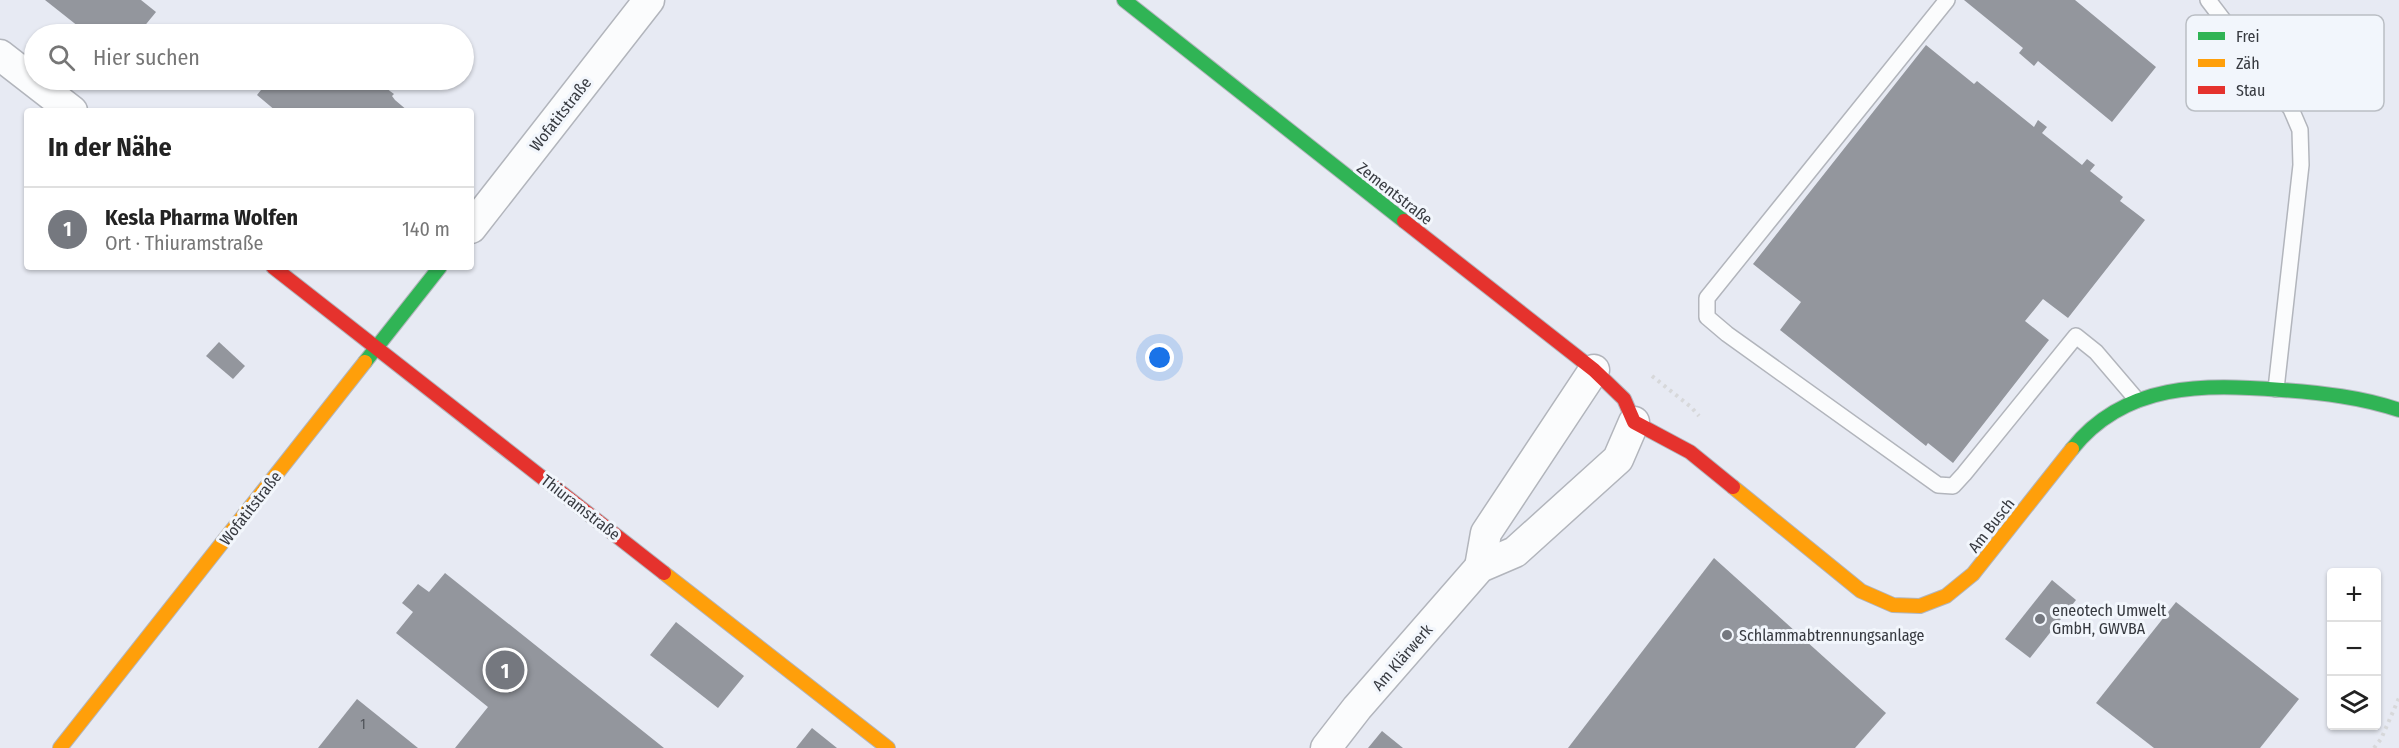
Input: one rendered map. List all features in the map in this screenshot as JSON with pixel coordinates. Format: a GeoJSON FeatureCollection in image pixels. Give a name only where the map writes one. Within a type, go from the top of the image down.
{"type":"FeatureCollection","features":[{"type":"Feature","properties":{"kind":"street","name":"Wofatitstraße"},"geometry":{"type":"LineString","coordinates":[[474,224],[649,0]]}},
{"type":"Feature","properties":{"kind":"street","name":"Zementstraße"},"geometry":{"type":"LineString","coordinates":[[1124,0],[1594,370],[1624,399],[1634,422]]}},
{"type":"Feature","properties":{"kind":"street"},"geometry":{"type":"LineString","coordinates":[[0,55],[24,74]]}},
{"type":"Feature","properties":{"kind":"street"},"geometry":{"type":"LineString","coordinates":[[45,90],[68,108]]}},
{"type":"Feature","properties":{"kind":"street","name":"Thiuramstraße"},"geometry":{"type":"LineString","coordinates":[[277,270],[888,748]]}},
{"type":"Feature","properties":{"kind":"street","name":"Wofatitstraße"},"geometry":{"type":"LineString","coordinates":[[60,748],[438,270]]}},
{"type":"Feature","properties":{"kind":"street"},"geometry":{"type":"LineString","coordinates":[[1480,567],[1486,533],[1594,370]]}},
{"type":"Feature","properties":{"kind":"street","name":"Am Busch"},"geometry":{"type":"LineString","coordinates":[[1634,422],[1690,452],[1861,591],[1875,600],[1897,606],[1916,607],[1938,603],[1955,591],[1973,574],[2082,438],[2100,421],[2137,400],[2183,387],[2211,385],[2357,398],[2399,410]]}},
{"type":"Feature","properties":{"kind":"street","name":"Am Klärwerk"},"geometry":{"type":"LineString","coordinates":[[1326,748],[1357,708],[1480,567],[1515,552],[1618,459],[1634,422]]}},
{"type":"Feature","properties":{"kind":"lane"},"geometry":{"type":"LineString","coordinates":[[1947,0],[1707,298],[1707,317],[1727,334],[1938,485],[1953,486],[2076,336],[2096,351],[2137,400]]}},
{"type":"Feature","properties":{"kind":"lane"},"geometry":{"type":"LineString","coordinates":[[2208,0],[2219,15]]}},
{"type":"Feature","properties":{"kind":"lane"},"geometry":{"type":"LineString","coordinates":[[2276,389],[2301,165],[2300,130],[2292,111]]}},
{"type":"Feature","properties":{"kind":"path"},"geometry":{"type":"LineString","coordinates":[[2374,748],[2381,739],[2399,698]]}},
{"type":"Feature","properties":{"kind":"building"},"geometry":{"type":"Polygon","coordinates":[[[45,0],[141,0],[156,12],[146,24],[75,24],[45,0]]]}},
{"type":"Feature","properties":{"kind":"building"},"geometry":{"type":"Polygon","coordinates":[[[1964,0],[2075,0],[2156,67],[2112,122],[2038,61],[2034,66],[2019,53],[2023,48],[1964,0]]]}},
{"type":"Feature","properties":{"kind":"building"},"geometry":{"type":"Polygon","coordinates":[[[1926,45],[1974,84],[1977,81],[2034,127],[2038,120],[2047,127],[2042,133],[2082,165],[2087,159],[2095,165],[2090,171],[2123,197],[2120,201],[2145,220],[2068,318],[2043,299],[2025,321],[2049,340],[1953,463],[1928,443],[1926,446],[1780,330],[1801,302],[1753,264],[1926,45]]]}},
{"type":"Feature","properties":{"kind":"building"},"geometry":{"type":"Polygon","coordinates":[[[261,90],[389,90],[404,108],[272,108],[257,95],[261,90]]]}},
{"type":"Feature","properties":{"kind":"building"},"geometry":{"type":"Polygon","coordinates":[[[219,342],[245,366],[233,379],[206,356],[219,342]]]}},
{"type":"Feature","properties":{"kind":"building","name":"Schlammabtrennungsanlage"},"geometry":{"type":"Polygon","coordinates":[[[1714,558],[1886,713],[1855,748],[1568,748],[1714,558]]]}},
{"type":"Feature","properties":{"kind":"building"},"geometry":{"type":"Polygon","coordinates":[[[445,573],[664,748],[455,748],[488,707],[396,633],[413,612],[402,603],[418,584],[429,592],[445,573]]]}},
{"type":"Feature","properties":{"kind":"building","name":"eneotech Umwelt GmbH, GWVBA"},"geometry":{"type":"Polygon","coordinates":[[[2052,580],[2076,600],[2030,658],[2005,639],[2052,580]]]}},
{"type":"Feature","properties":{"kind":"building"},"geometry":{"type":"Polygon","coordinates":[[[2176,602],[2299,699],[2260,748],[2154,748],[2096,703],[2176,602]]]}},
{"type":"Feature","properties":{"kind":"building"},"geometry":{"type":"Polygon","coordinates":[[[676,622],[744,676],[718,708],[650,655],[676,622]]]}},
{"type":"Feature","properties":{"kind":"building"},"geometry":{"type":"Polygon","coordinates":[[[357,699],[418,748],[318,748],[357,699]]]}},
{"type":"Feature","properties":{"kind":"building"},"geometry":{"type":"Polygon","coordinates":[[[812,728],[837,748],[796,748],[812,728]]]}},
{"type":"Feature","properties":{"kind":"building"},"geometry":{"type":"Polygon","coordinates":[[[1382,731],[1403,748],[1368,748],[1382,731]]]}},
{"type":"Feature","properties":{"kind":"traffic: fast"},"geometry":{"type":"LineString","coordinates":[[1124,0],[1404,221]]}},
{"type":"Feature","properties":{"kind":"traffic: fast"},"geometry":{"type":"LineString","coordinates":[[365,362],[438,270]]}},
{"type":"Feature","properties":{"kind":"traffic: fast"},"geometry":{"type":"LineString","coordinates":[[2072,449],[2093,427],[2116,411],[2141,399],[2195,388],[2253,388],[2312,393],[2356,399],[2399,410]]}},
{"type":"Feature","properties":{"kind":"traffic: slow"},"geometry":{"type":"LineString","coordinates":[[60,748],[365,362]]}},
{"type":"Feature","properties":{"kind":"traffic: slow"},"geometry":{"type":"LineString","coordinates":[[1733,487],[1861,591],[1893,605],[1920,606],[1946,596],[1973,574],[2072,449]]}},
{"type":"Feature","properties":{"kind":"traffic: slow"},"geometry":{"type":"LineString","coordinates":[[664,573],[888,748]]}},
{"type":"Feature","properties":{"kind":"traffic: jam"},"geometry":{"type":"LineString","coordinates":[[1404,221],[1594,370],[1624,399],[1634,422],[1690,452],[1733,487]]}},
{"type":"Feature","properties":{"kind":"traffic: jam"},"geometry":{"type":"LineString","coordinates":[[277,270],[664,573]]}},
{"type":"Feature","properties":{"kind":"place","name":"eneotech Umwelt GmbH, GWVBA"},"geometry":{"type":"Point","coordinates":[2040,619]}},
{"type":"Feature","properties":{"kind":"place","name":"Schlammabtrennungsanlage"},"geometry":{"type":"Point","coordinates":[1727,635]}},
{"type":"Feature","properties":{"kind":"place","name":"Kesla Pharma Wolfen"},"geometry":{"type":"Point","coordinates":[505,670]}}]}
